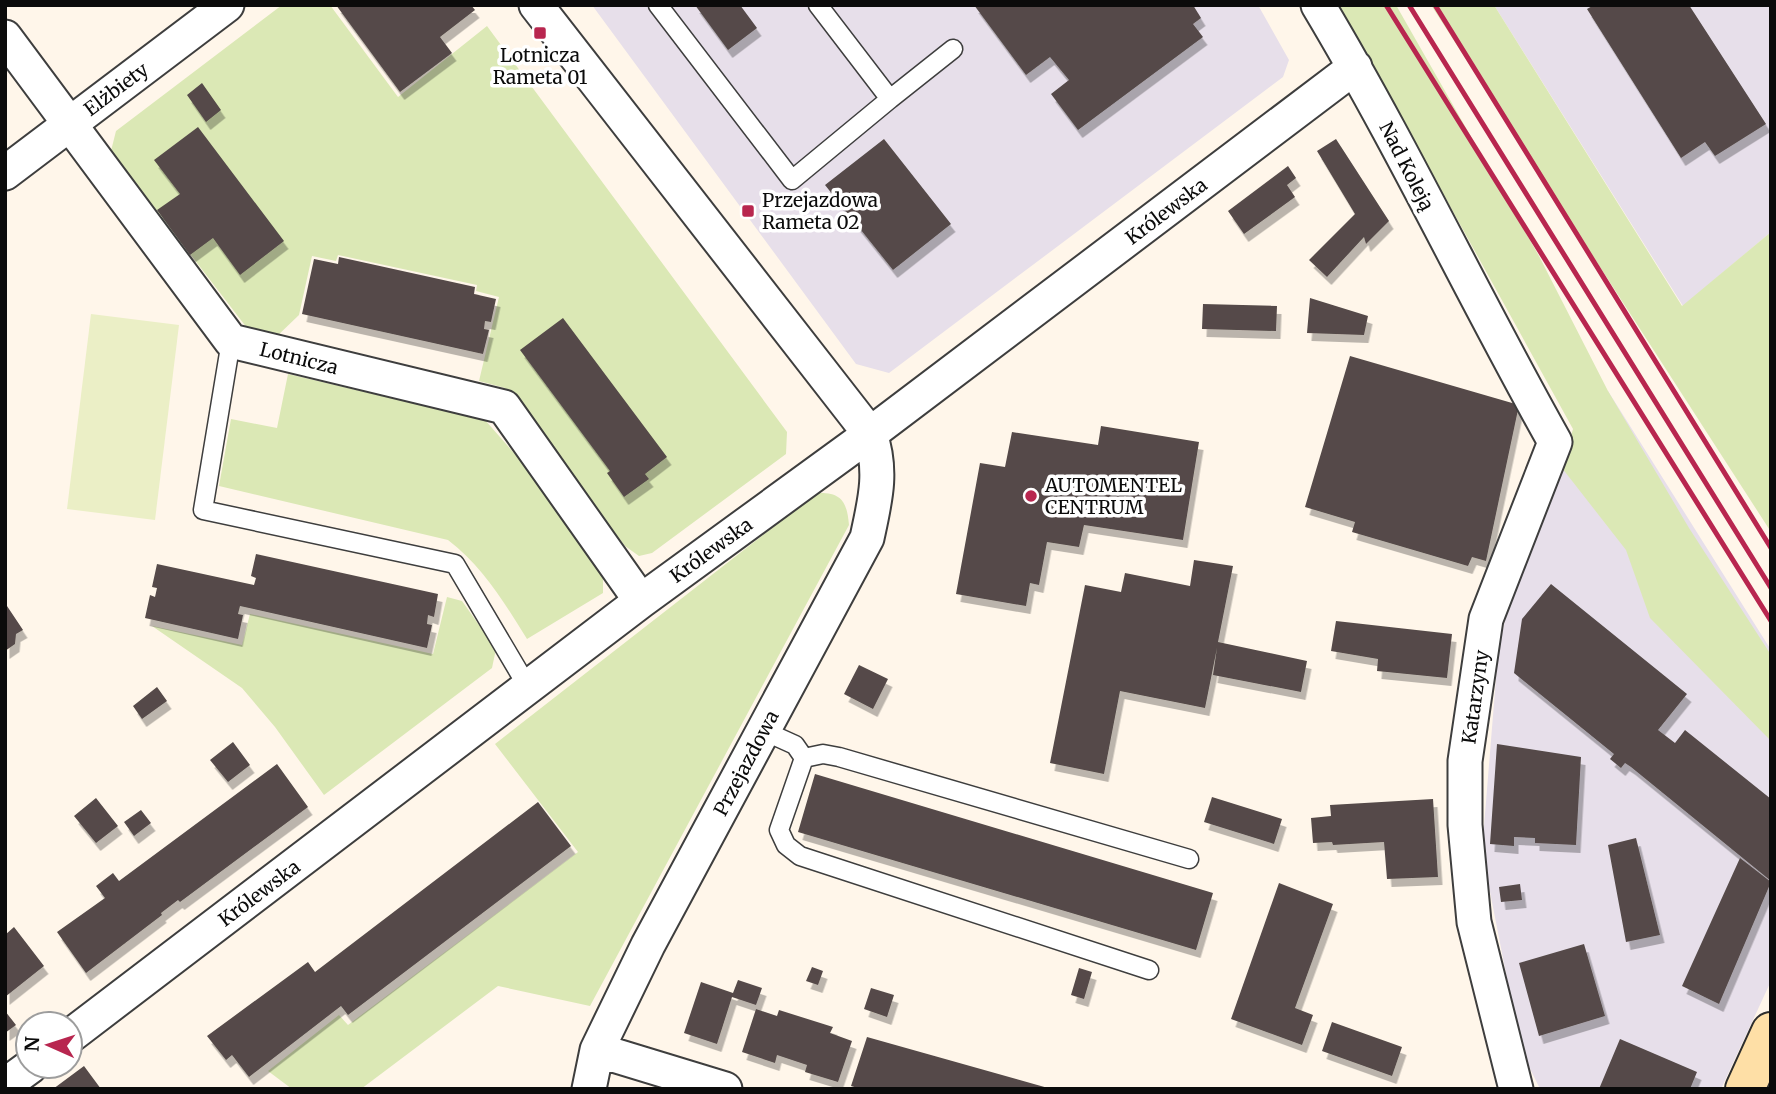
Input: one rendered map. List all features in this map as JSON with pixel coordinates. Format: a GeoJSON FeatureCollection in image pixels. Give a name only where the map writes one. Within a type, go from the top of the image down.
{"type":"FeatureCollection","features":[{"type":"Feature","properties":{"kind":"street","name":"Elżbiety"},"geometry":{"type":"LineString","coordinates":[[5,173],[227,5]]}},
{"type":"Feature","properties":{"kind":"street"},"geometry":{"type":"LineString","coordinates":[[536,5],[870,434]]}},
{"type":"Feature","properties":{"kind":"street","name":"Nad Koleją"},"geometry":{"type":"LineString","coordinates":[[1318,5],[1355,67],[1491,329]]}},
{"type":"Feature","properties":{"kind":"street"},"geometry":{"type":"LineString","coordinates":[[5,37],[231,341]]}},
{"type":"Feature","properties":{"kind":"street","name":"Królewska"},"geometry":{"type":"LineString","coordinates":[[84,1025],[529,689],[641,601],[870,434],[1355,67]]}},
{"type":"Feature","properties":{"kind":"street","name":"Katarzyny"},"geometry":{"type":"LineString","coordinates":[[1491,329],[1555,442],[1486,619],[1465,761],[1465,825],[1474,922],[1517,1089]]}},
{"type":"Feature","properties":{"kind":"street","name":"Lotnicza"},"geometry":{"type":"LineString","coordinates":[[231,341],[504,407],[641,601]]}},
{"type":"Feature","properties":{"kind":"street","name":"Przejazdowa"},"geometry":{"type":"LineString","coordinates":[[589,1089],[597,1050],[648,945],[867,538],[879,479],[876,452],[870,434]]}},
{"type":"Feature","properties":{"kind":"street"},"geometry":{"type":"LineString","coordinates":[[1745,1089],[1771,1032]]}},
{"type":"Feature","properties":{"kind":"street"},"geometry":{"type":"LineString","coordinates":[[597,1050],[725,1089]]}},
{"type":"Feature","properties":{"kind":"lane"},"geometry":{"type":"LineString","coordinates":[[658,5],[792,180],[953,49]]}},
{"type":"Feature","properties":{"kind":"lane"},"geometry":{"type":"LineString","coordinates":[[818,5],[891,99]]}},
{"type":"Feature","properties":{"kind":"lane"},"geometry":{"type":"LineString","coordinates":[[231,341],[203,510],[455,564],[529,689]]}},
{"type":"Feature","properties":{"kind":"lane"},"geometry":{"type":"LineString","coordinates":[[764,731],[795,745],[804,758]]}},
{"type":"Feature","properties":{"kind":"lane"},"geometry":{"type":"LineString","coordinates":[[804,758],[823,754],[839,757],[1189,859]]}},
{"type":"Feature","properties":{"kind":"lane"},"geometry":{"type":"LineString","coordinates":[[804,758],[779,830],[786,845],[800,856],[1149,970]]}},
{"type":"Feature","properties":{"kind":"shaded area"},"geometry":{"type":"Polygon","coordinates":[[[592,5],[1258,5],[1289,60],[1283,77],[889,373],[856,364],[592,5]]]}},
{"type":"Feature","properties":{"kind":"shaded area"},"geometry":{"type":"Polygon","coordinates":[[[1494,5],[1771,5],[1771,232],[1683,306],[1494,5]]]}},
{"type":"Feature","properties":{"kind":"shaded area"},"geometry":{"type":"Polygon","coordinates":[[[1608,391],[1771,650],[1771,981],[1721,1089],[1540,1089],[1521,1050],[1482,851],[1498,654],[1505,620],[1562,468],[1608,391]]]}},
{"type":"Feature","properties":{"kind":"green space"},"geometry":{"type":"Polygon","coordinates":[[[282,5],[330,5],[398,97],[487,26],[787,432],[786,454],[652,553],[639,556],[625,546],[505,388],[479,381],[499,297],[476,291],[477,285],[338,255],[336,261],[312,256],[299,315],[274,339],[247,328],[111,151],[116,131],[282,5]]]}},
{"type":"Feature","properties":{"kind":"green space"},"geometry":{"type":"Polygon","coordinates":[[[1339,5],[1396,5],[1539,256],[1608,391],[1689,528],[1771,655],[1771,741],[1650,618],[1626,550],[1562,468],[1573,429],[1339,5]]]}},
{"type":"Feature","properties":{"kind":"green space"},"geometry":{"type":"Polygon","coordinates":[[[1431,5],[1494,5],[1682,306],[1771,232],[1771,532],[1431,5]]]}},
{"type":"Feature","properties":{"kind":"green space"},"geometry":{"type":"Polygon","coordinates":[[[91,314],[179,325],[155,520],[67,509],[91,314]]]}},
{"type":"Feature","properties":{"kind":"green space"},"geometry":{"type":"Polygon","coordinates":[[[288,374],[485,420],[520,460],[603,577],[603,593],[527,639],[482,573],[448,540],[219,486],[231,419],[277,428],[288,374]]]}},
{"type":"Feature","properties":{"kind":"green space"},"geometry":{"type":"Polygon","coordinates":[[[817,493],[832,494],[842,500],[847,510],[849,525],[590,1006],[498,986],[361,1089],[292,1089],[268,1071],[339,1015],[348,1025],[578,852],[495,744],[817,493]]]}},
{"type":"Feature","properties":{"kind":"green space"},"geometry":{"type":"Polygon","coordinates":[[[447,597],[462,601],[496,649],[492,668],[324,795],[275,727],[242,688],[152,626],[242,645],[250,614],[433,654],[447,597]]]}},
{"type":"Feature","properties":{"kind":"building"},"geometry":{"type":"Polygon","coordinates":[[[336,5],[471,5],[475,10],[440,37],[452,53],[400,92],[336,5]]]}},
{"type":"Feature","properties":{"kind":"building"},"geometry":{"type":"Polygon","coordinates":[[[695,5],[740,5],[757,28],[728,50],[695,5]]]}},
{"type":"Feature","properties":{"kind":"building"},"geometry":{"type":"Polygon","coordinates":[[[974,5],[1193,5],[1201,18],[1193,24],[1203,37],[1078,130],[1051,94],[1069,80],[1050,57],[1026,75],[974,5]]]}},
{"type":"Feature","properties":{"kind":"building"},"geometry":{"type":"Polygon","coordinates":[[[1594,5],[1689,5],[1766,124],[1715,156],[1705,142],[1681,158],[1587,9],[1594,5]]]}},
{"type":"Feature","properties":{"kind":"building"},"geometry":{"type":"Polygon","coordinates":[[[202,83],[221,110],[206,122],[187,95],[202,83]]]}},
{"type":"Feature","properties":{"kind":"building"},"geometry":{"type":"Polygon","coordinates":[[[198,127],[284,241],[240,275],[213,238],[190,255],[157,210],[180,194],[154,160],[198,127]]]}},
{"type":"Feature","properties":{"kind":"building"},"geometry":{"type":"Polygon","coordinates":[[[884,139],[951,224],[893,270],[825,185],[884,139]]]}},
{"type":"Feature","properties":{"kind":"building"},"geometry":{"type":"Polygon","coordinates":[[[1336,139],[1389,221],[1366,244],[1364,237],[1327,277],[1309,260],[1355,214],[1317,151],[1336,139]]]}},
{"type":"Feature","properties":{"kind":"building"},"geometry":{"type":"Polygon","coordinates":[[[1288,166],[1296,178],[1287,185],[1295,197],[1244,234],[1228,211],[1288,166]]]}},
{"type":"Feature","properties":{"kind":"building"},"geometry":{"type":"Polygon","coordinates":[[[339,257],[475,287],[474,294],[496,299],[491,322],[485,321],[484,329],[489,330],[483,354],[302,314],[314,259],[338,264],[339,257]]]}},
{"type":"Feature","properties":{"kind":"building"},"geometry":{"type":"Polygon","coordinates":[[[1310,298],[1368,316],[1364,335],[1307,333],[1310,298]]]}},
{"type":"Feature","properties":{"kind":"building"},"geometry":{"type":"Polygon","coordinates":[[[1203,304],[1277,306],[1276,331],[1202,329],[1203,304]]]}},
{"type":"Feature","properties":{"kind":"building"},"geometry":{"type":"Polygon","coordinates":[[[563,318],[667,457],[645,474],[649,479],[624,497],[607,473],[610,471],[520,350],[563,318]]]}},
{"type":"Feature","properties":{"kind":"building"},"geometry":{"type":"Polygon","coordinates":[[[1350,356],[1519,405],[1486,561],[1472,557],[1468,566],[1352,532],[1355,522],[1305,507],[1350,356]]]}},
{"type":"Feature","properties":{"kind":"building","name":"AUTOMENTEL CENTRUM"},"geometry":{"type":"Polygon","coordinates":[[[1101,426],[1199,442],[1183,540],[1084,525],[1079,547],[1047,542],[1039,585],[1030,583],[1026,606],[956,594],[980,463],[1005,467],[1012,432],[1098,445],[1101,426]]]}},
{"type":"Feature","properties":{"kind":"building"},"geometry":{"type":"Polygon","coordinates":[[[256,554],[438,594],[434,617],[428,615],[427,624],[432,625],[427,648],[240,606],[238,614],[243,615],[238,639],[145,618],[150,595],[155,597],[157,588],[152,587],[157,564],[254,585],[256,578],[251,576],[256,554]]]}},
{"type":"Feature","properties":{"kind":"building"},"geometry":{"type":"Polygon","coordinates":[[[1194,560],[1233,566],[1218,642],[1307,661],[1301,692],[1213,675],[1217,648],[1205,708],[1120,691],[1104,774],[1050,763],[1085,585],[1121,592],[1125,573],[1190,586],[1194,560]]]}},
{"type":"Feature","properties":{"kind":"building"},"geometry":{"type":"Polygon","coordinates":[[[1551,584],[1687,694],[1658,730],[1675,743],[1685,730],[1771,799],[1771,881],[1631,767],[1625,763],[1621,768],[1610,759],[1614,754],[1514,673],[1522,619],[1551,584]]]}},
{"type":"Feature","properties":{"kind":"building"},"geometry":{"type":"Polygon","coordinates":[[[5,603],[23,630],[16,634],[15,644],[5,651],[5,603]]]}},
{"type":"Feature","properties":{"kind":"building"},"geometry":{"type":"Polygon","coordinates":[[[1336,621],[1452,634],[1447,678],[1377,671],[1378,659],[1331,651],[1336,621]]]}},
{"type":"Feature","properties":{"kind":"building"},"geometry":{"type":"Polygon","coordinates":[[[859,665],[888,679],[873,709],[844,694],[859,665]]]}},
{"type":"Feature","properties":{"kind":"building"},"geometry":{"type":"Polygon","coordinates":[[[157,687],[167,701],[142,719],[133,706],[157,687]]]}},
{"type":"Feature","properties":{"kind":"building"},"geometry":{"type":"Polygon","coordinates":[[[233,742],[250,765],[228,782],[210,760],[233,742]]]}},
{"type":"Feature","properties":{"kind":"building"},"geometry":{"type":"Polygon","coordinates":[[[1497,744],[1581,757],[1576,845],[1535,843],[1535,838],[1514,837],[1514,846],[1490,844],[1497,744]]]}},
{"type":"Feature","properties":{"kind":"building"},"geometry":{"type":"Polygon","coordinates":[[[277,764],[308,807],[180,902],[178,900],[86,973],[57,932],[105,898],[96,886],[113,873],[119,881],[277,764]]]}},
{"type":"Feature","properties":{"kind":"building"},"geometry":{"type":"Polygon","coordinates":[[[815,774],[1213,893],[1196,950],[798,832],[815,774]]]}},
{"type":"Feature","properties":{"kind":"building"},"geometry":{"type":"Polygon","coordinates":[[[1212,797],[1282,819],[1274,844],[1204,822],[1212,797]]]}},
{"type":"Feature","properties":{"kind":"building"},"geometry":{"type":"Polygon","coordinates":[[[96,798],[118,826],[96,843],[74,816],[96,798]]]}},
{"type":"Feature","properties":{"kind":"building"},"geometry":{"type":"Polygon","coordinates":[[[1433,799],[1438,877],[1387,879],[1384,842],[1333,845],[1332,842],[1313,843],[1311,818],[1331,816],[1330,805],[1433,799]]]}},
{"type":"Feature","properties":{"kind":"building"},"geometry":{"type":"Polygon","coordinates":[[[538,802],[571,846],[348,1015],[341,1006],[249,1077],[232,1055],[226,1060],[207,1036],[308,962],[315,972],[538,802]]]}},
{"type":"Feature","properties":{"kind":"building"},"geometry":{"type":"Polygon","coordinates":[[[141,810],[151,823],[134,836],[124,822],[141,810]]]}},
{"type":"Feature","properties":{"kind":"building"},"geometry":{"type":"Polygon","coordinates":[[[1636,838],[1660,935],[1626,942],[1608,845],[1636,838]]]}},
{"type":"Feature","properties":{"kind":"building"},"geometry":{"type":"Polygon","coordinates":[[[1740,858],[1771,882],[1719,1004],[1682,986],[1740,858]]]}},
{"type":"Feature","properties":{"kind":"building"},"geometry":{"type":"Polygon","coordinates":[[[1279,883],[1333,904],[1295,1008],[1313,1015],[1302,1045],[1231,1019],[1279,883]]]}},
{"type":"Feature","properties":{"kind":"building"},"geometry":{"type":"Polygon","coordinates":[[[1520,884],[1522,900],[1501,902],[1499,887],[1520,884]]]}},
{"type":"Feature","properties":{"kind":"building"},"geometry":{"type":"Polygon","coordinates":[[[14,927],[44,966],[5,997],[5,935],[14,927]]]}},
{"type":"Feature","properties":{"kind":"building"},"geometry":{"type":"Polygon","coordinates":[[[1584,944],[1605,1016],[1539,1036],[1519,963],[1584,944]]]}},
{"type":"Feature","properties":{"kind":"building"},"geometry":{"type":"Polygon","coordinates":[[[812,967],[823,971],[818,985],[806,981],[812,967]]]}},
{"type":"Feature","properties":{"kind":"building"},"geometry":{"type":"Polygon","coordinates":[[[1079,968],[1092,972],[1084,999],[1071,995],[1079,968]]]}},
{"type":"Feature","properties":{"kind":"building"},"geometry":{"type":"Polygon","coordinates":[[[738,980],[762,988],[756,1005],[732,997],[717,1044],[684,1033],[701,982],[733,993],[738,980]]]}},
{"type":"Feature","properties":{"kind":"building"},"geometry":{"type":"Polygon","coordinates":[[[871,988],[894,995],[887,1017],[864,1009],[871,988]]]}},
{"type":"Feature","properties":{"kind":"building"},"geometry":{"type":"Polygon","coordinates":[[[756,1009],[777,1016],[779,1010],[833,1027],[830,1033],[852,1041],[838,1082],[805,1072],[807,1065],[777,1055],[775,1063],[742,1052],[756,1009]]]}},
{"type":"Feature","properties":{"kind":"building"},"geometry":{"type":"Polygon","coordinates":[[[5,1011],[14,1026],[5,1033],[5,1011]]]}},
{"type":"Feature","properties":{"kind":"building"},"geometry":{"type":"Polygon","coordinates":[[[1332,1022],[1402,1047],[1392,1076],[1322,1051],[1332,1022]]]}},
{"type":"Feature","properties":{"kind":"building"},"geometry":{"type":"Polygon","coordinates":[[[867,1037],[1048,1089],[861,1089],[851,1086],[867,1037]]]}},
{"type":"Feature","properties":{"kind":"building"},"geometry":{"type":"Polygon","coordinates":[[[1620,1039],[1697,1072],[1690,1089],[1599,1089],[1620,1039]]]}},
{"type":"Feature","properties":{"kind":"building"},"geometry":{"type":"Polygon","coordinates":[[[84,1066],[101,1089],[53,1089],[65,1080],[84,1080],[84,1066]]]}},
{"type":"Feature","properties":{"kind":"railway"},"geometry":{"type":"LineString","coordinates":[[1386,5],[1771,621]]}},
{"type":"Feature","properties":{"kind":"railway"},"geometry":{"type":"LineString","coordinates":[[1409,5],[1771,588]]}},
{"type":"Feature","properties":{"kind":"railway"},"geometry":{"type":"LineString","coordinates":[[1435,5],[1771,548]]}},
{"type":"Feature","properties":{"kind":"place","name":"Lotnicza Rameta 01"},"geometry":{"type":"Point","coordinates":[540,33]}},
{"type":"Feature","properties":{"kind":"place","name":"Przejazdowa Rameta 02"},"geometry":{"type":"Point","coordinates":[748,211]}},
{"type":"Feature","properties":{"kind":"place","name":"AUTOMENTEL CENTRUM"},"geometry":{"type":"Point","coordinates":[1031,496]}}]}
